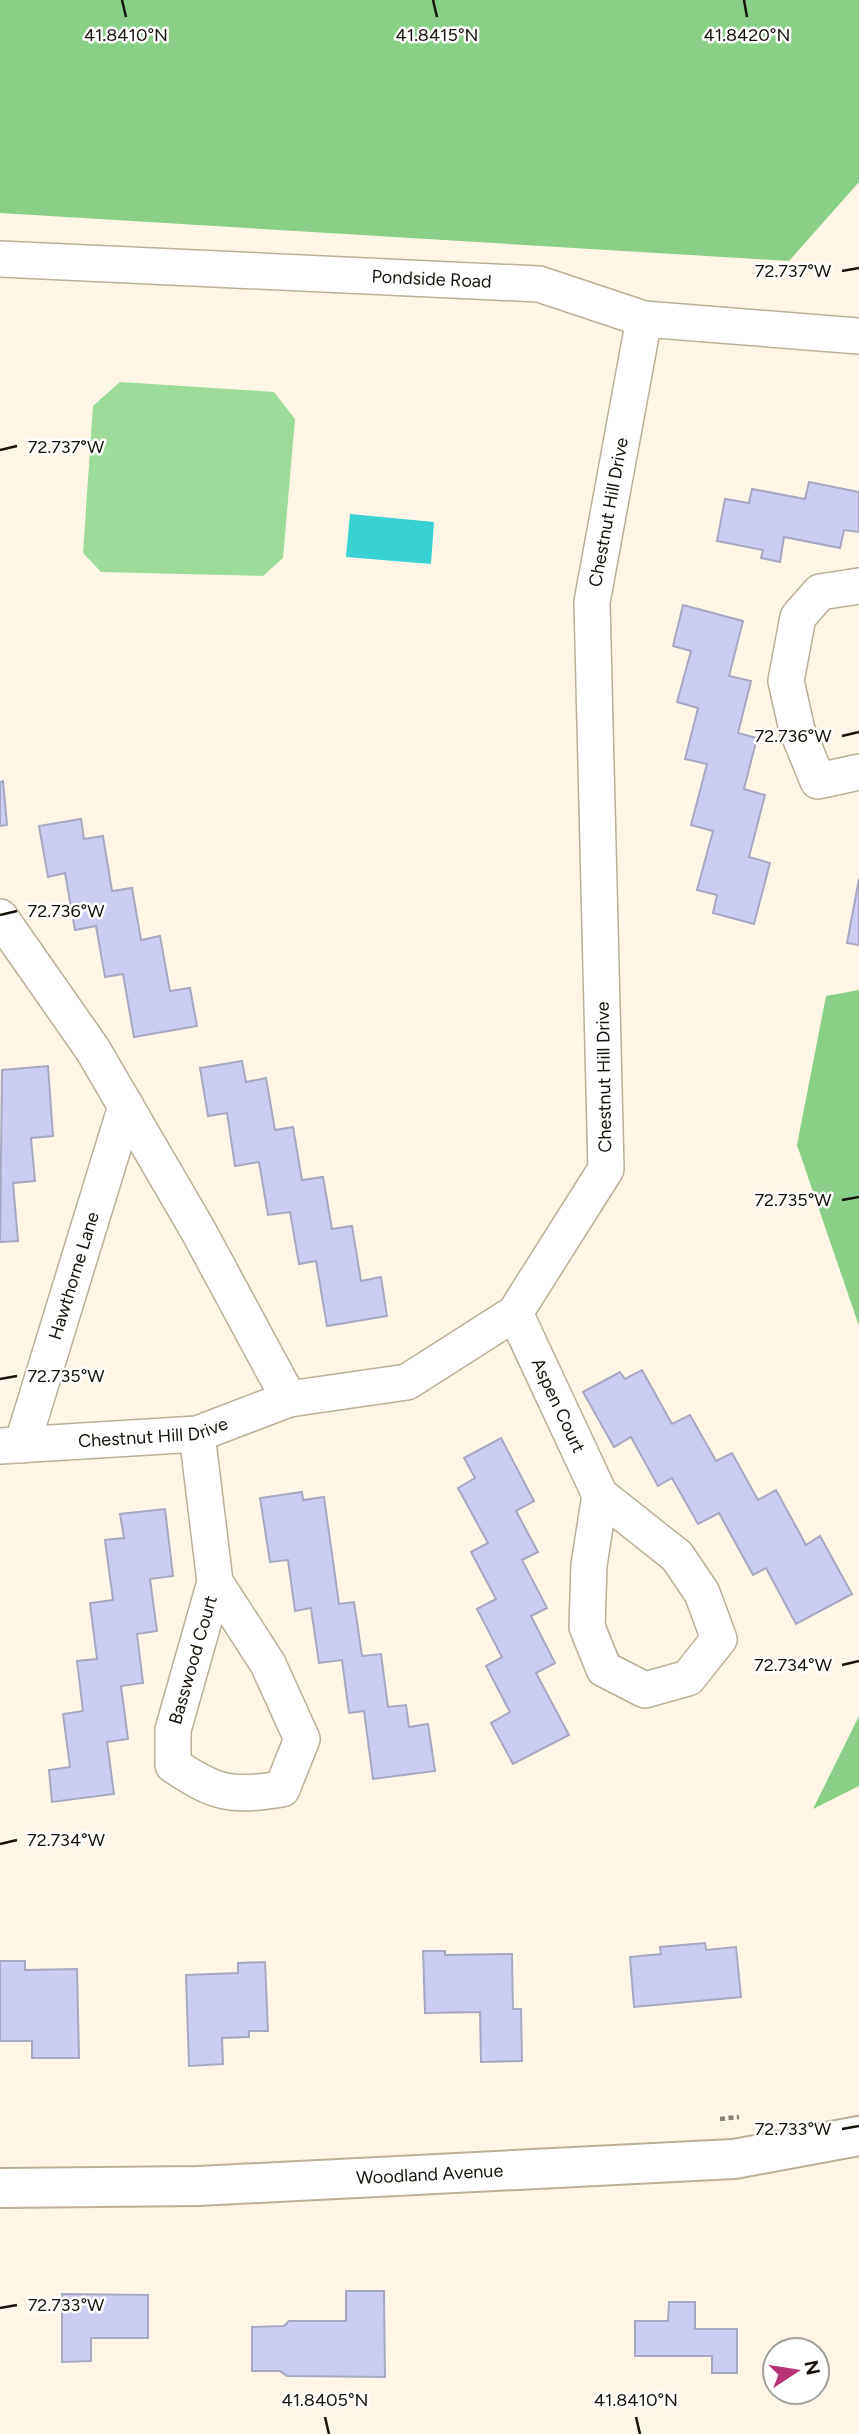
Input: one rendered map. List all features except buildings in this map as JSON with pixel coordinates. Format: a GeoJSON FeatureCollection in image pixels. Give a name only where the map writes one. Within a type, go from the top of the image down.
{"type":"FeatureCollection","features":[{"type":"Feature","properties":{"kind":"street","name":"Pondside Road"},"geometry":{"type":"LineString","coordinates":[[0,259],[539,284],[644,319],[859,336]]}},
{"type":"Feature","properties":{"kind":"street","name":"Chestnut Hill Drive"},"geometry":{"type":"LineString","coordinates":[[11,1445],[197,1434],[289,1399],[407,1382],[515,1313],[606,1170],[592,602],[644,319]]}},
{"type":"Feature","properties":{"kind":"street"},"geometry":{"type":"LineString","coordinates":[[859,586],[820,592],[798,617],[786,681],[797,730],[818,781],[859,772]]}},
{"type":"Feature","properties":{"kind":"street"},"geometry":{"type":"LineString","coordinates":[[0,917],[93,1050],[199,1232],[289,1399]]}},
{"type":"Feature","properties":{"kind":"street","name":"Hawthorne Lane"},"geometry":{"type":"LineString","coordinates":[[11,1445],[126,1106]]}},
{"type":"Feature","properties":{"kind":"street","name":"Aspen Court"},"geometry":{"type":"LineString","coordinates":[[515,1313],[600,1495],[677,1556],[702,1593],[719,1639],[688,1678],[646,1690],[604,1669],[587,1627],[589,1565],[600,1495]]}},
{"type":"Feature","properties":{"kind":"street","name":"Basswood Court"},"geometry":{"type":"LineString","coordinates":[[197,1434],[215,1583],[173,1730],[173,1765],[202,1785],[241,1796],[282,1789],[302,1739],[268,1664],[215,1583]]}},
{"type":"Feature","properties":{"kind":"street","name":"Woodland Avenue"},"geometry":{"type":"LineString","coordinates":[[0,2188],[198,2186],[734,2159],[859,2136]]}},
{"type":"Feature","properties":{"kind":"path"},"geometry":{"type":"LineString","coordinates":[[714,2120],[741,2116]]}},
{"type":"Feature","properties":{"kind":"green space"},"geometry":{"type":"Polygon","coordinates":[[[0,0],[859,0],[859,182],[789,261],[0,213],[0,0]]]}},
{"type":"Feature","properties":{"kind":"green space"},"geometry":{"type":"Polygon","coordinates":[[[120,382],[274,392],[295,419],[283,558],[263,576],[101,572],[83,553],[93,406],[120,382]]]}},
{"type":"Feature","properties":{"kind":"green space"},"geometry":{"type":"Polygon","coordinates":[[[859,990],[859,1326],[797,1145],[826,996],[859,990]]]}},
{"type":"Feature","properties":{"kind":"green space"},"geometry":{"type":"Polygon","coordinates":[[[859,1716],[859,1786],[813,1809],[859,1716]]]}},
{"type":"Feature","properties":{"kind":"water"},"geometry":{"type":"Polygon","coordinates":[[[350,514],[434,522],[431,564],[346,557],[350,514]]]}}]}
